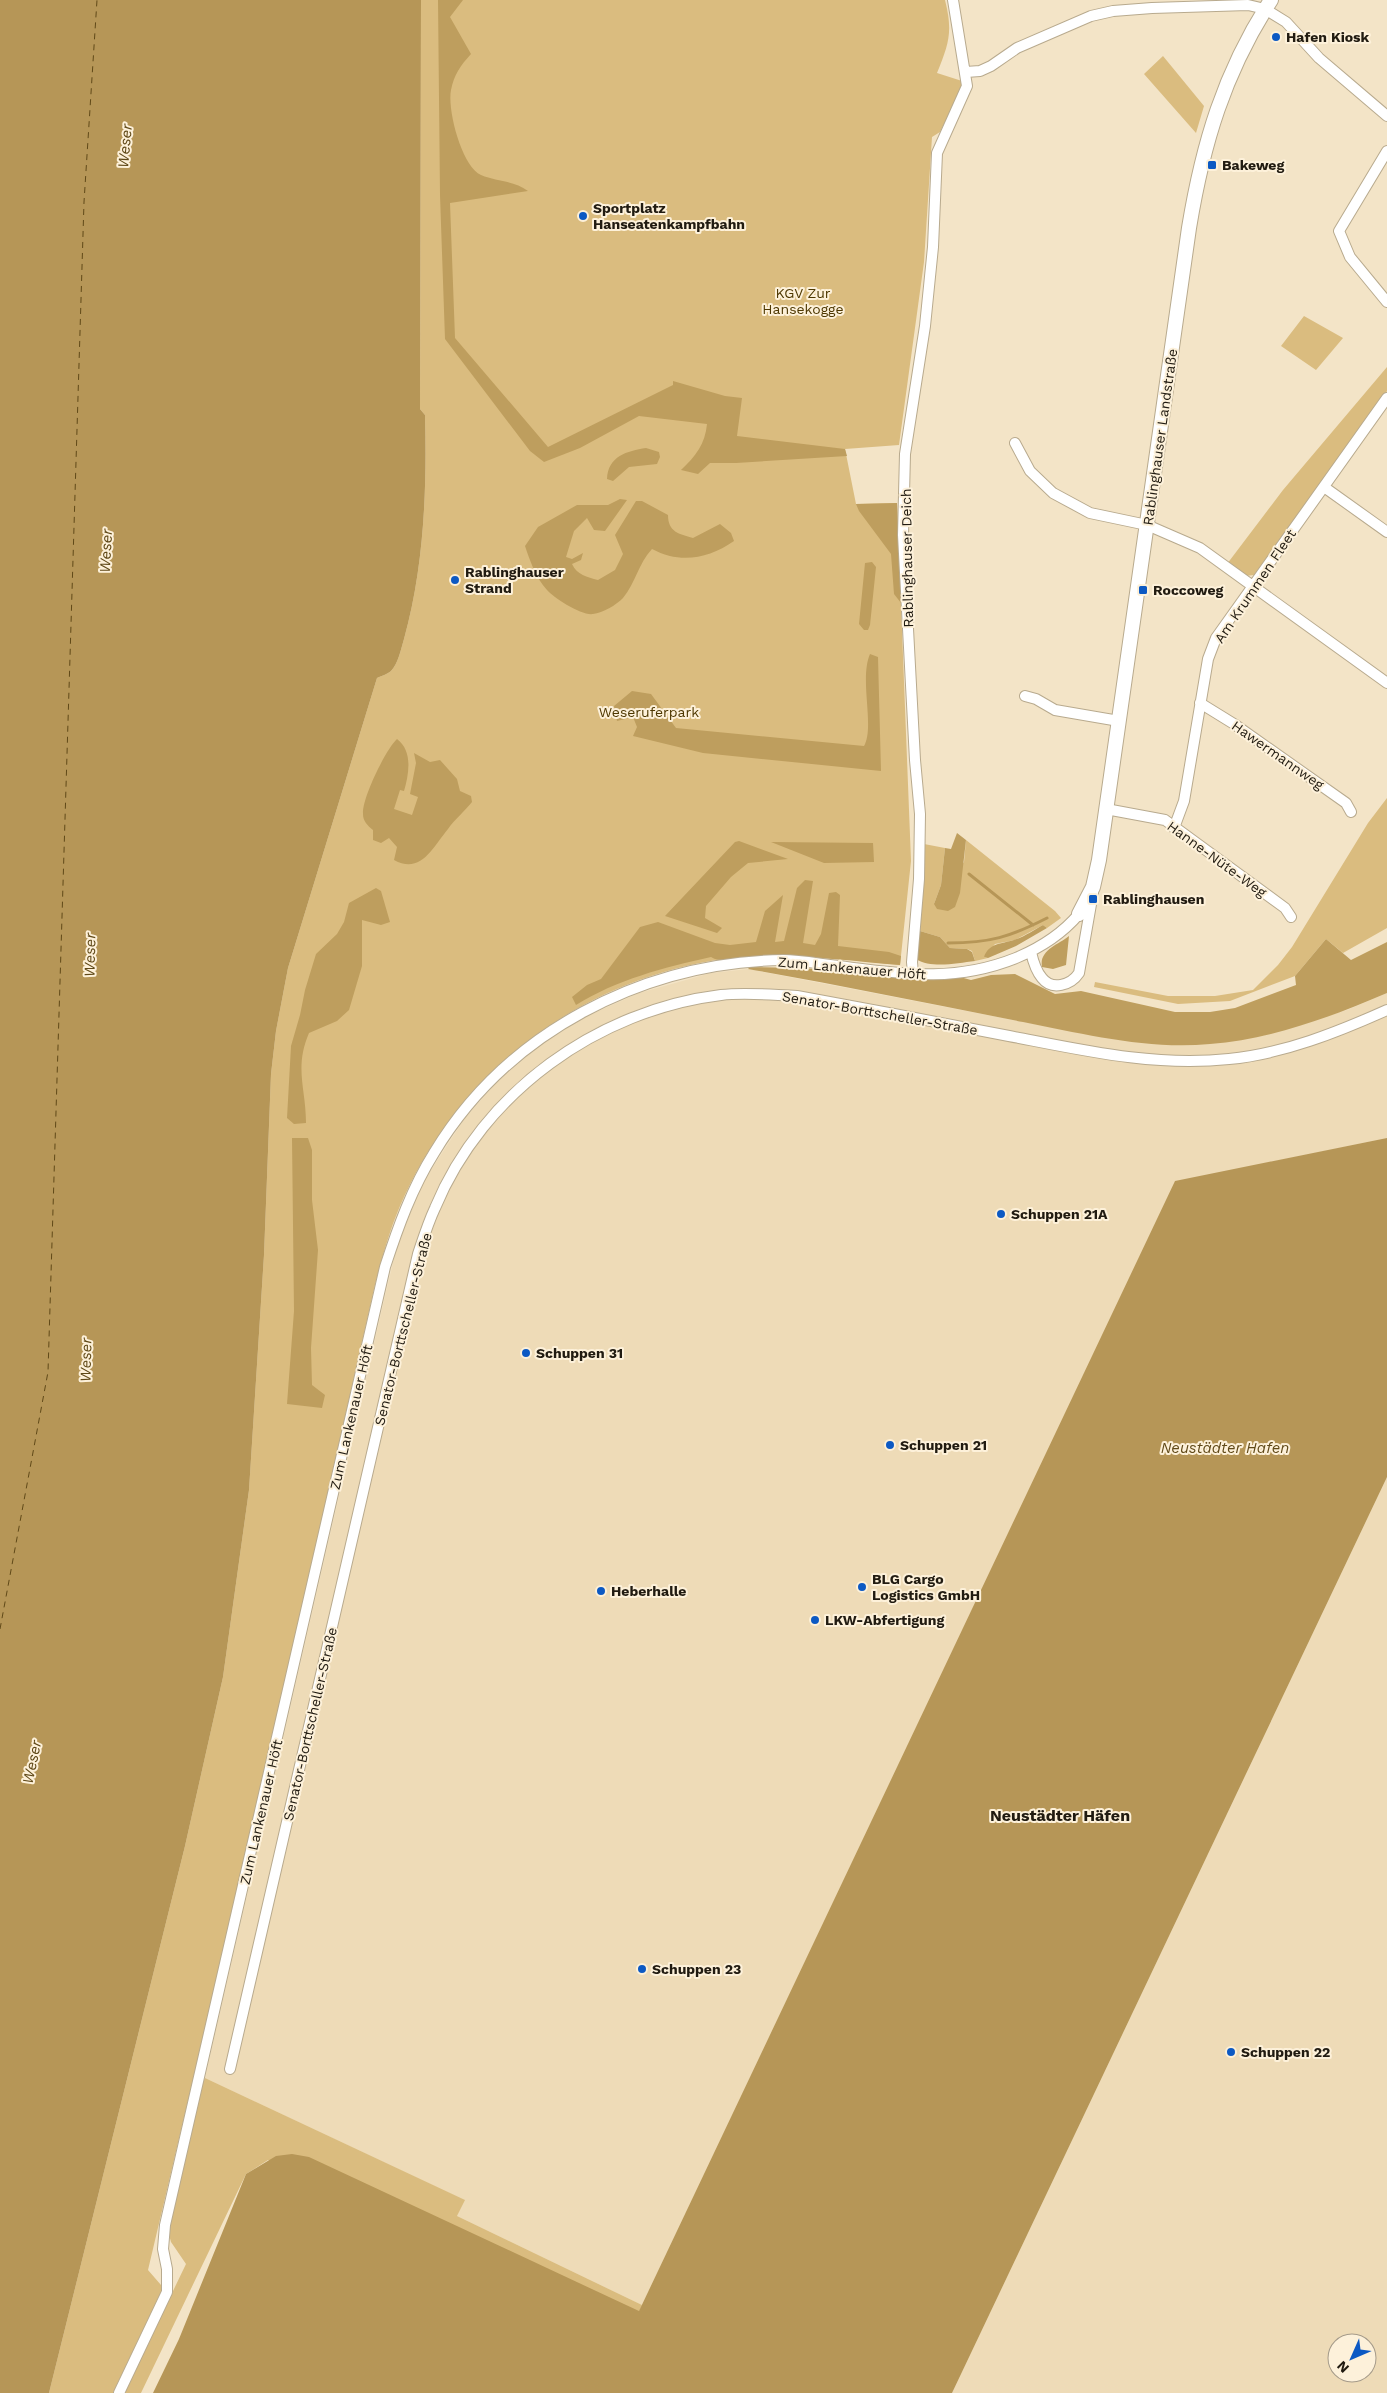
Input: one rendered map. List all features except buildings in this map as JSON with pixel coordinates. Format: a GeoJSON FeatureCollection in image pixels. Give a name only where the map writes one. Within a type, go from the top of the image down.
{"type":"FeatureCollection","features":[{"type":"Feature","properties":{"kind":"street","name":"Rablinghauser Deich"},"geometry":{"type":"LineString","coordinates":[[913,974],[912,962],[919,879],[920,814],[915,760],[903,535],[905,454],[925,326],[933,247],[937,153],[966,92],[966,72],[953,0]]}},
{"type":"Feature","properties":{"kind":"street"},"geometry":{"type":"LineString","coordinates":[[966,72],[980,71],[991,66],[1017,48],[1073,23],[1113,11],[1211,5],[1268,4],[1319,58],[1387,116]]}},
{"type":"Feature","properties":{"kind":"street","name":"Rablinghauser Landstraße"},"geometry":{"type":"LineString","coordinates":[[1031,952],[1042,979],[1053,984],[1066,985],[1079,973],[1093,899],[1093,887],[1119,721],[1189,228],[1202,158],[1230,74],[1268,4]]}},
{"type":"Feature","properties":{"kind":"street"},"geometry":{"type":"LineString","coordinates":[[1387,151],[1339,231],[1350,257],[1387,302]]}},
{"type":"Feature","properties":{"kind":"street","name":"Am Krummen Fleet"},"geometry":{"type":"LineString","coordinates":[[1174,828],[1184,801],[1208,659],[1216,638],[1387,398]]}},
{"type":"Feature","properties":{"kind":"street"},"geometry":{"type":"LineString","coordinates":[[1015,443],[1030,471],[1050,496],[1090,514],[1147,525],[1200,548],[1387,683]]}},
{"type":"Feature","properties":{"kind":"street"},"geometry":{"type":"LineString","coordinates":[[1324,487],[1387,532]]}},
{"type":"Feature","properties":{"kind":"street"},"geometry":{"type":"LineString","coordinates":[[1025,696],[1036,698],[1055,710],[1119,721]]}},
{"type":"Feature","properties":{"kind":"street","name":"Hawermannweg"},"geometry":{"type":"LineString","coordinates":[[1200,703],[1234,724],[1346,803],[1351,812]]}},
{"type":"Feature","properties":{"kind":"street","name":"Hanne-Nüte-Weg"},"geometry":{"type":"LineString","coordinates":[[1106,809],[1165,820],[1285,908],[1291,917]]}},
{"type":"Feature","properties":{"kind":"street","name":"Rablinghauser Landstraße"},"geometry":{"type":"LineString","coordinates":[[1079,914],[1093,887]]}},
{"type":"Feature","properties":{"kind":"street","name":"Zum Lankenauer Höft"},"geometry":{"type":"LineString","coordinates":[[119,2393],[167,2292],[167,2269],[163,2249],[165,2225],[385,1267],[406,1206],[433,1154],[468,1105],[508,1064],[563,1023],[592,1006],[632,989],[687,971],[715,965],[785,960],[913,974],[940,975],[982,969],[1031,952],[1063,931],[1079,914]]}},
{"type":"Feature","properties":{"kind":"street","name":"Senator-Borttscheller-Straße"},"geometry":{"type":"LineString","coordinates":[[230,2069],[418,1254],[435,1207],[465,1151],[503,1104],[529,1080],[577,1045],[643,1013],[722,995],[762,994],[797,996],[1104,1054],[1167,1062],[1230,1059],[1284,1048],[1326,1035],[1387,1010]]}},
{"type":"Feature","properties":{"kind":"shaded area"},"geometry":{"type":"Polygon","coordinates":[[[748,969],[1107,1038],[1262,1036],[1347,1010],[1387,993],[1387,1138],[1175,1182],[642,2305],[457,2216],[464,2200],[205,2078],[397,1246],[423,1182],[465,1118],[497,1082],[540,1045],[585,1017],[639,993],[711,973],[748,969]]]}},
{"type":"Feature","properties":{"kind":"shaded area"},"geometry":{"type":"Polygon","coordinates":[[[1387,1477],[1387,2393],[952,2393],[1387,1477]]]}},
{"type":"Feature","properties":{"kind":"green space","name":"Weseruferpark"},"geometry":{"type":"Polygon","coordinates":[[[421,0],[945,0],[949,21],[949,37],[937,73],[962,81],[962,88],[940,132],[932,137],[924,262],[899,445],[845,449],[856,504],[897,503],[911,861],[900,965],[807,956],[750,956],[693,964],[639,980],[588,1003],[540,1032],[497,1068],[459,1109],[426,1155],[396,1216],[375,1285],[232,1914],[148,2270],[161,2285],[162,2290],[113,2393],[49,2393],[185,1846],[223,1677],[249,1490],[264,1255],[271,1074],[276,1031],[288,968],[377,678],[391,671],[397,660],[411,612],[416,584],[425,500],[425,415],[420,409],[421,0]]]}},
{"type":"Feature","properties":{"kind":"green space"},"geometry":{"type":"Polygon","coordinates":[[[438,0],[463,0],[450,17],[471,54],[458,71],[451,90],[450,99],[457,137],[462,150],[474,170],[481,175],[523,187],[528,191],[450,203],[455,338],[548,447],[673,385],[673,381],[725,396],[742,398],[737,436],[845,449],[847,456],[710,463],[698,474],[681,470],[699,449],[707,424],[639,416],[580,448],[544,462],[530,451],[445,339],[440,195],[438,0]]]}},
{"type":"Feature","properties":{"kind":"green space"},"geometry":{"type":"Polygon","coordinates":[[[1163,56],[1204,106],[1196,133],[1144,74],[1163,56]]]}},
{"type":"Feature","properties":{"kind":"green space"},"geometry":{"type":"Polygon","coordinates":[[[1304,316],[1343,338],[1316,370],[1281,346],[1304,316]]]}},
{"type":"Feature","properties":{"kind":"green space"},"geometry":{"type":"Polygon","coordinates":[[[1387,367],[1387,391],[1254,575],[1245,576],[1227,564],[1283,490],[1387,367]]]}},
{"type":"Feature","properties":{"kind":"green space"},"geometry":{"type":"Polygon","coordinates":[[[646,448],[659,452],[660,457],[657,464],[629,467],[613,481],[607,479],[611,465],[620,456],[646,448]]]}},
{"type":"Feature","properties":{"kind":"green space"},"geometry":{"type":"Polygon","coordinates":[[[620,499],[627,500],[605,531],[594,530],[587,518],[574,531],[566,557],[572,559],[583,553],[581,560],[572,564],[583,575],[598,580],[615,570],[623,554],[615,535],[636,501],[642,501],[668,515],[672,529],[679,533],[693,538],[720,524],[731,533],[734,541],[714,552],[694,557],[673,557],[652,549],[643,561],[631,586],[620,601],[601,612],[588,614],[582,612],[562,602],[547,590],[531,563],[525,546],[538,527],[577,505],[608,505],[620,499]]]}},
{"type":"Feature","properties":{"kind":"green space"},"geometry":{"type":"Polygon","coordinates":[[[897,503],[901,603],[894,594],[891,554],[859,511],[856,504],[897,503]]]}},
{"type":"Feature","properties":{"kind":"green space"},"geometry":{"type":"Polygon","coordinates":[[[872,562],[876,567],[870,625],[868,630],[864,630],[859,624],[865,563],[872,562]]]}},
{"type":"Feature","properties":{"kind":"green space"},"geometry":{"type":"Polygon","coordinates":[[[870,654],[878,657],[881,771],[703,753],[633,736],[637,727],[633,717],[617,721],[614,706],[632,691],[651,694],[676,728],[864,746],[868,727],[866,676],[870,654]]]}},
{"type":"Feature","properties":{"kind":"green space"},"geometry":{"type":"Polygon","coordinates":[[[397,739],[406,750],[408,770],[404,791],[400,790],[394,809],[412,815],[418,797],[410,794],[416,763],[414,753],[430,762],[440,760],[457,779],[460,791],[471,796],[472,802],[426,857],[412,864],[403,864],[394,860],[397,847],[389,838],[381,843],[373,840],[373,830],[366,823],[363,816],[370,786],[392,744],[397,739]]]}},
{"type":"Feature","properties":{"kind":"green space"},"geometry":{"type":"Polygon","coordinates":[[[1387,798],[1387,928],[1343,953],[1326,939],[1295,976],[1230,1001],[1178,1004],[1094,987],[1095,982],[1168,996],[1215,996],[1253,990],[1278,965],[1292,947],[1368,823],[1387,798]]]}},
{"type":"Feature","properties":{"kind":"green space"},"geometry":{"type":"Polygon","coordinates":[[[957,833],[966,840],[960,893],[955,907],[948,911],[937,909],[934,904],[941,885],[945,848],[951,849],[957,833]]]}},
{"type":"Feature","properties":{"kind":"green space"},"geometry":{"type":"Polygon","coordinates":[[[966,840],[1055,911],[1061,918],[1047,928],[1043,925],[1015,940],[995,944],[984,957],[988,958],[975,961],[972,951],[950,948],[940,937],[920,931],[924,844],[945,848],[941,885],[934,904],[964,862],[966,840]]]}},
{"type":"Feature","properties":{"kind":"green space"},"geometry":{"type":"Polygon","coordinates":[[[739,841],[788,859],[748,863],[731,877],[706,906],[705,918],[722,928],[717,933],[665,916],[735,842],[739,841]]]}},
{"type":"Feature","properties":{"kind":"green space"},"geometry":{"type":"Polygon","coordinates":[[[771,842],[873,843],[874,862],[824,863],[771,842]]]}},
{"type":"Feature","properties":{"kind":"green space"},"geometry":{"type":"Polygon","coordinates":[[[805,880],[813,881],[803,943],[815,945],[821,934],[829,893],[836,892],[840,895],[838,946],[889,952],[901,956],[900,965],[796,956],[761,956],[729,960],[711,957],[676,965],[624,981],[576,1005],[572,997],[587,985],[601,979],[640,927],[658,922],[715,943],[730,945],[756,942],[765,911],[783,895],[775,942],[784,941],[797,888],[805,880]]]}},
{"type":"Feature","properties":{"kind":"green space"},"geometry":{"type":"Polygon","coordinates":[[[376,888],[381,891],[390,922],[381,925],[362,920],[362,966],[349,1010],[337,1021],[309,1033],[301,1068],[306,1123],[294,1124],[287,1118],[291,1046],[316,954],[337,934],[344,922],[349,903],[376,888]]]}},
{"type":"Feature","properties":{"kind":"green space"},"geometry":{"type":"Polygon","coordinates":[[[1043,925],[1047,928],[1016,946],[988,958],[984,957],[986,952],[992,947],[1018,939],[1043,925]]]}},
{"type":"Feature","properties":{"kind":"green space"},"geometry":{"type":"Polygon","coordinates":[[[920,931],[940,937],[950,948],[967,949],[972,952],[975,961],[937,965],[916,959],[920,931]]]}},
{"type":"Feature","properties":{"kind":"green space"},"geometry":{"type":"Polygon","coordinates":[[[1069,936],[1066,965],[1053,969],[1042,967],[1043,956],[1046,952],[1069,936]]]}},
{"type":"Feature","properties":{"kind":"green space"},"geometry":{"type":"Polygon","coordinates":[[[1326,939],[1351,960],[1387,942],[1387,993],[1301,1026],[1256,1037],[1210,1044],[1163,1045],[1116,1040],[748,969],[750,967],[804,968],[915,980],[960,977],[971,980],[991,975],[1015,974],[1055,994],[1081,991],[1175,1012],[1210,1012],[1235,1008],[1296,985],[1295,976],[1326,939]]]}},
{"type":"Feature","properties":{"kind":"green space"},"geometry":{"type":"Polygon","coordinates":[[[292,1138],[308,1138],[312,1150],[312,1200],[318,1250],[311,1348],[312,1385],[325,1395],[322,1408],[287,1404],[294,1311],[292,1138]]]}},
{"type":"Feature","properties":{"kind":"green space"},"geometry":{"type":"Polygon","coordinates":[[[205,2078],[465,2200],[457,2216],[642,2305],[639,2312],[268,2160],[246,2174],[141,2393],[124,2393],[186,2264],[171,2242],[168,2231],[201,2086],[205,2078]]]}},
{"type":"Feature","properties":{"kind":"water","name":"Weser"},"geometry":{"type":"Polygon","coordinates":[[[0,0],[421,0],[420,409],[425,415],[425,500],[416,584],[411,612],[397,660],[391,671],[377,678],[288,968],[276,1031],[271,1074],[264,1255],[249,1490],[223,1677],[185,1846],[49,2393],[0,2393],[0,0]]]}},
{"type":"Feature","properties":{"kind":"water","name":"Neustädter Hafen"},"geometry":{"type":"Polygon","coordinates":[[[1387,1138],[1387,1477],[952,2393],[153,2393],[179,2339],[246,2174],[276,2156],[292,2154],[309,2157],[639,2311],[1175,1181],[1387,1138]]]}},
{"type":"Feature","properties":{"kind":"waterway"},"geometry":{"type":"LineString","coordinates":[[969,874],[1033,925]]}},
{"type":"Feature","properties":{"kind":"waterway"},"geometry":{"type":"LineString","coordinates":[[948,943],[976,942],[999,938],[1047,918]]}},
{"type":"Feature","properties":{"kind":"ferry route"},"geometry":{"type":"LineString","coordinates":[[0,1629],[48,1372],[84,202],[97,0]]}},
{"type":"Feature","properties":{"kind":"place","name":"Hafen Kiosk"},"geometry":{"type":"Point","coordinates":[1276,37]}},
{"type":"Feature","properties":{"kind":"place","name":"Bakeweg"},"geometry":{"type":"Point","coordinates":[1212,165]}},
{"type":"Feature","properties":{"kind":"place","name":"Sportplatz Hanseatenkampfbahn"},"geometry":{"type":"Point","coordinates":[583,216]}},
{"type":"Feature","properties":{"kind":"place","name":"Rablinghauser Strand"},"geometry":{"type":"Point","coordinates":[455,580]}},
{"type":"Feature","properties":{"kind":"place","name":"Roccoweg"},"geometry":{"type":"Point","coordinates":[1143,590]}},
{"type":"Feature","properties":{"kind":"place","name":"Rablinghausen"},"geometry":{"type":"Point","coordinates":[1093,899]}},
{"type":"Feature","properties":{"kind":"place","name":"Schuppen 21A"},"geometry":{"type":"Point","coordinates":[1001,1214]}},
{"type":"Feature","properties":{"kind":"place","name":"Schuppen 31"},"geometry":{"type":"Point","coordinates":[526,1353]}},
{"type":"Feature","properties":{"kind":"place","name":"Schuppen 21"},"geometry":{"type":"Point","coordinates":[890,1445]}},
{"type":"Feature","properties":{"kind":"place","name":"BLG Cargo Logistics GmbH"},"geometry":{"type":"Point","coordinates":[862,1587]}},
{"type":"Feature","properties":{"kind":"place","name":"Heberhalle"},"geometry":{"type":"Point","coordinates":[601,1591]}},
{"type":"Feature","properties":{"kind":"place","name":"LKW-Abfertigung"},"geometry":{"type":"Point","coordinates":[815,1620]}},
{"type":"Feature","properties":{"kind":"place","name":"Schuppen 23"},"geometry":{"type":"Point","coordinates":[642,1969]}},
{"type":"Feature","properties":{"kind":"place","name":"Schuppen 22"},"geometry":{"type":"Point","coordinates":[1231,2052]}},
{"type":"Feature","properties":{"kind":"district","name":"Neustädter Häfen"},"geometry":{"type":"Point","coordinates":[1060,1815]}},
{"type":"Feature","properties":{"kind":"park label","name":"KGV Zur Hansekogge"},"geometry":{"type":"Point","coordinates":[803,302]}}]}
